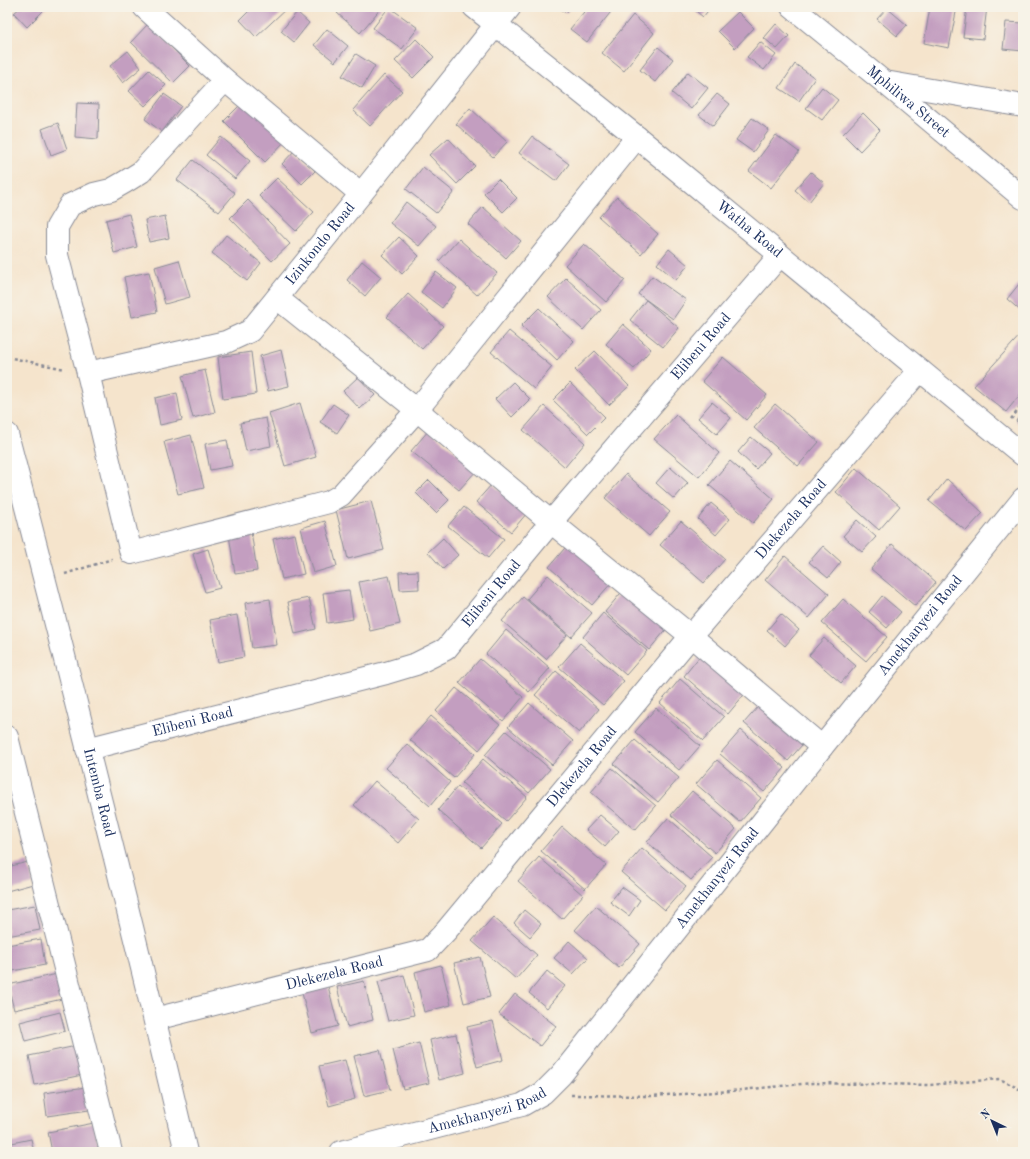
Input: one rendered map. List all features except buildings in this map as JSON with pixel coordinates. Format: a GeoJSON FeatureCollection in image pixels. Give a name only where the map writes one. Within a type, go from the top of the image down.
{"type":"FeatureCollection","features":[{"type":"Feature","properties":{"kind":"street"},"geometry":{"type":"LineString","coordinates":[[144,7],[225,80],[361,194]]}},
{"type":"Feature","properties":{"kind":"street","name":"Watha Road"},"geometry":{"type":"LineString","coordinates":[[474,7],[637,137],[1023,455]]}},
{"type":"Feature","properties":{"kind":"street","name":"Izinkondo Road"},"geometry":{"type":"LineString","coordinates":[[88,373],[226,342],[250,331],[510,7]]}},
{"type":"Feature","properties":{"kind":"street","name":"Mphiliwa Street"},"geometry":{"type":"LineString","coordinates":[[792,7],[1023,198]]}},
{"type":"Feature","properties":{"kind":"street"},"geometry":{"type":"LineString","coordinates":[[225,80],[141,172],[111,190],[94,194],[70,205],[57,227],[57,256],[88,373],[131,553],[329,502],[341,495],[417,410],[637,137]]}},
{"type":"Feature","properties":{"kind":"street"},"geometry":{"type":"LineString","coordinates":[[884,82],[1023,106]]}},
{"type":"Feature","properties":{"kind":"street","name":"Elibeni Road"},"geometry":{"type":"LineString","coordinates":[[87,749],[386,673],[416,664],[446,649],[550,522],[780,255]]}},
{"type":"Feature","properties":{"kind":"street"},"geometry":{"type":"LineString","coordinates":[[277,298],[417,410],[822,747]]}},
{"type":"Feature","properties":{"kind":"street","name":"Dlekezela Road"},"geometry":{"type":"LineString","coordinates":[[155,1019],[428,950],[446,931],[690,636],[920,370]]}},
{"type":"Feature","properties":{"kind":"street","name":"Intemba Road"},"geometry":{"type":"LineString","coordinates":[[7,434],[155,1019],[186,1152]]}},
{"type":"Feature","properties":{"kind":"street","name":"Amekhanyezi Road"},"geometry":{"type":"LineString","coordinates":[[341,1152],[522,1104],[543,1093],[561,1075],[822,747],[1023,499]]}},
{"type":"Feature","properties":{"kind":"street"},"geometry":{"type":"LineString","coordinates":[[7,737],[111,1152]]}},
{"type":"Feature","properties":{"kind":"path"},"geometry":{"type":"LineString","coordinates":[[7,357],[88,373]]}},
{"type":"Feature","properties":{"kind":"path"},"geometry":{"type":"LineString","coordinates":[[45,581],[131,553]]}},
{"type":"Feature","properties":{"kind":"path"},"geometry":{"type":"LineString","coordinates":[[543,1093],[580,1096],[651,1096],[731,1091],[812,1083],[929,1085],[1000,1079],[1023,1091]]}}]}
